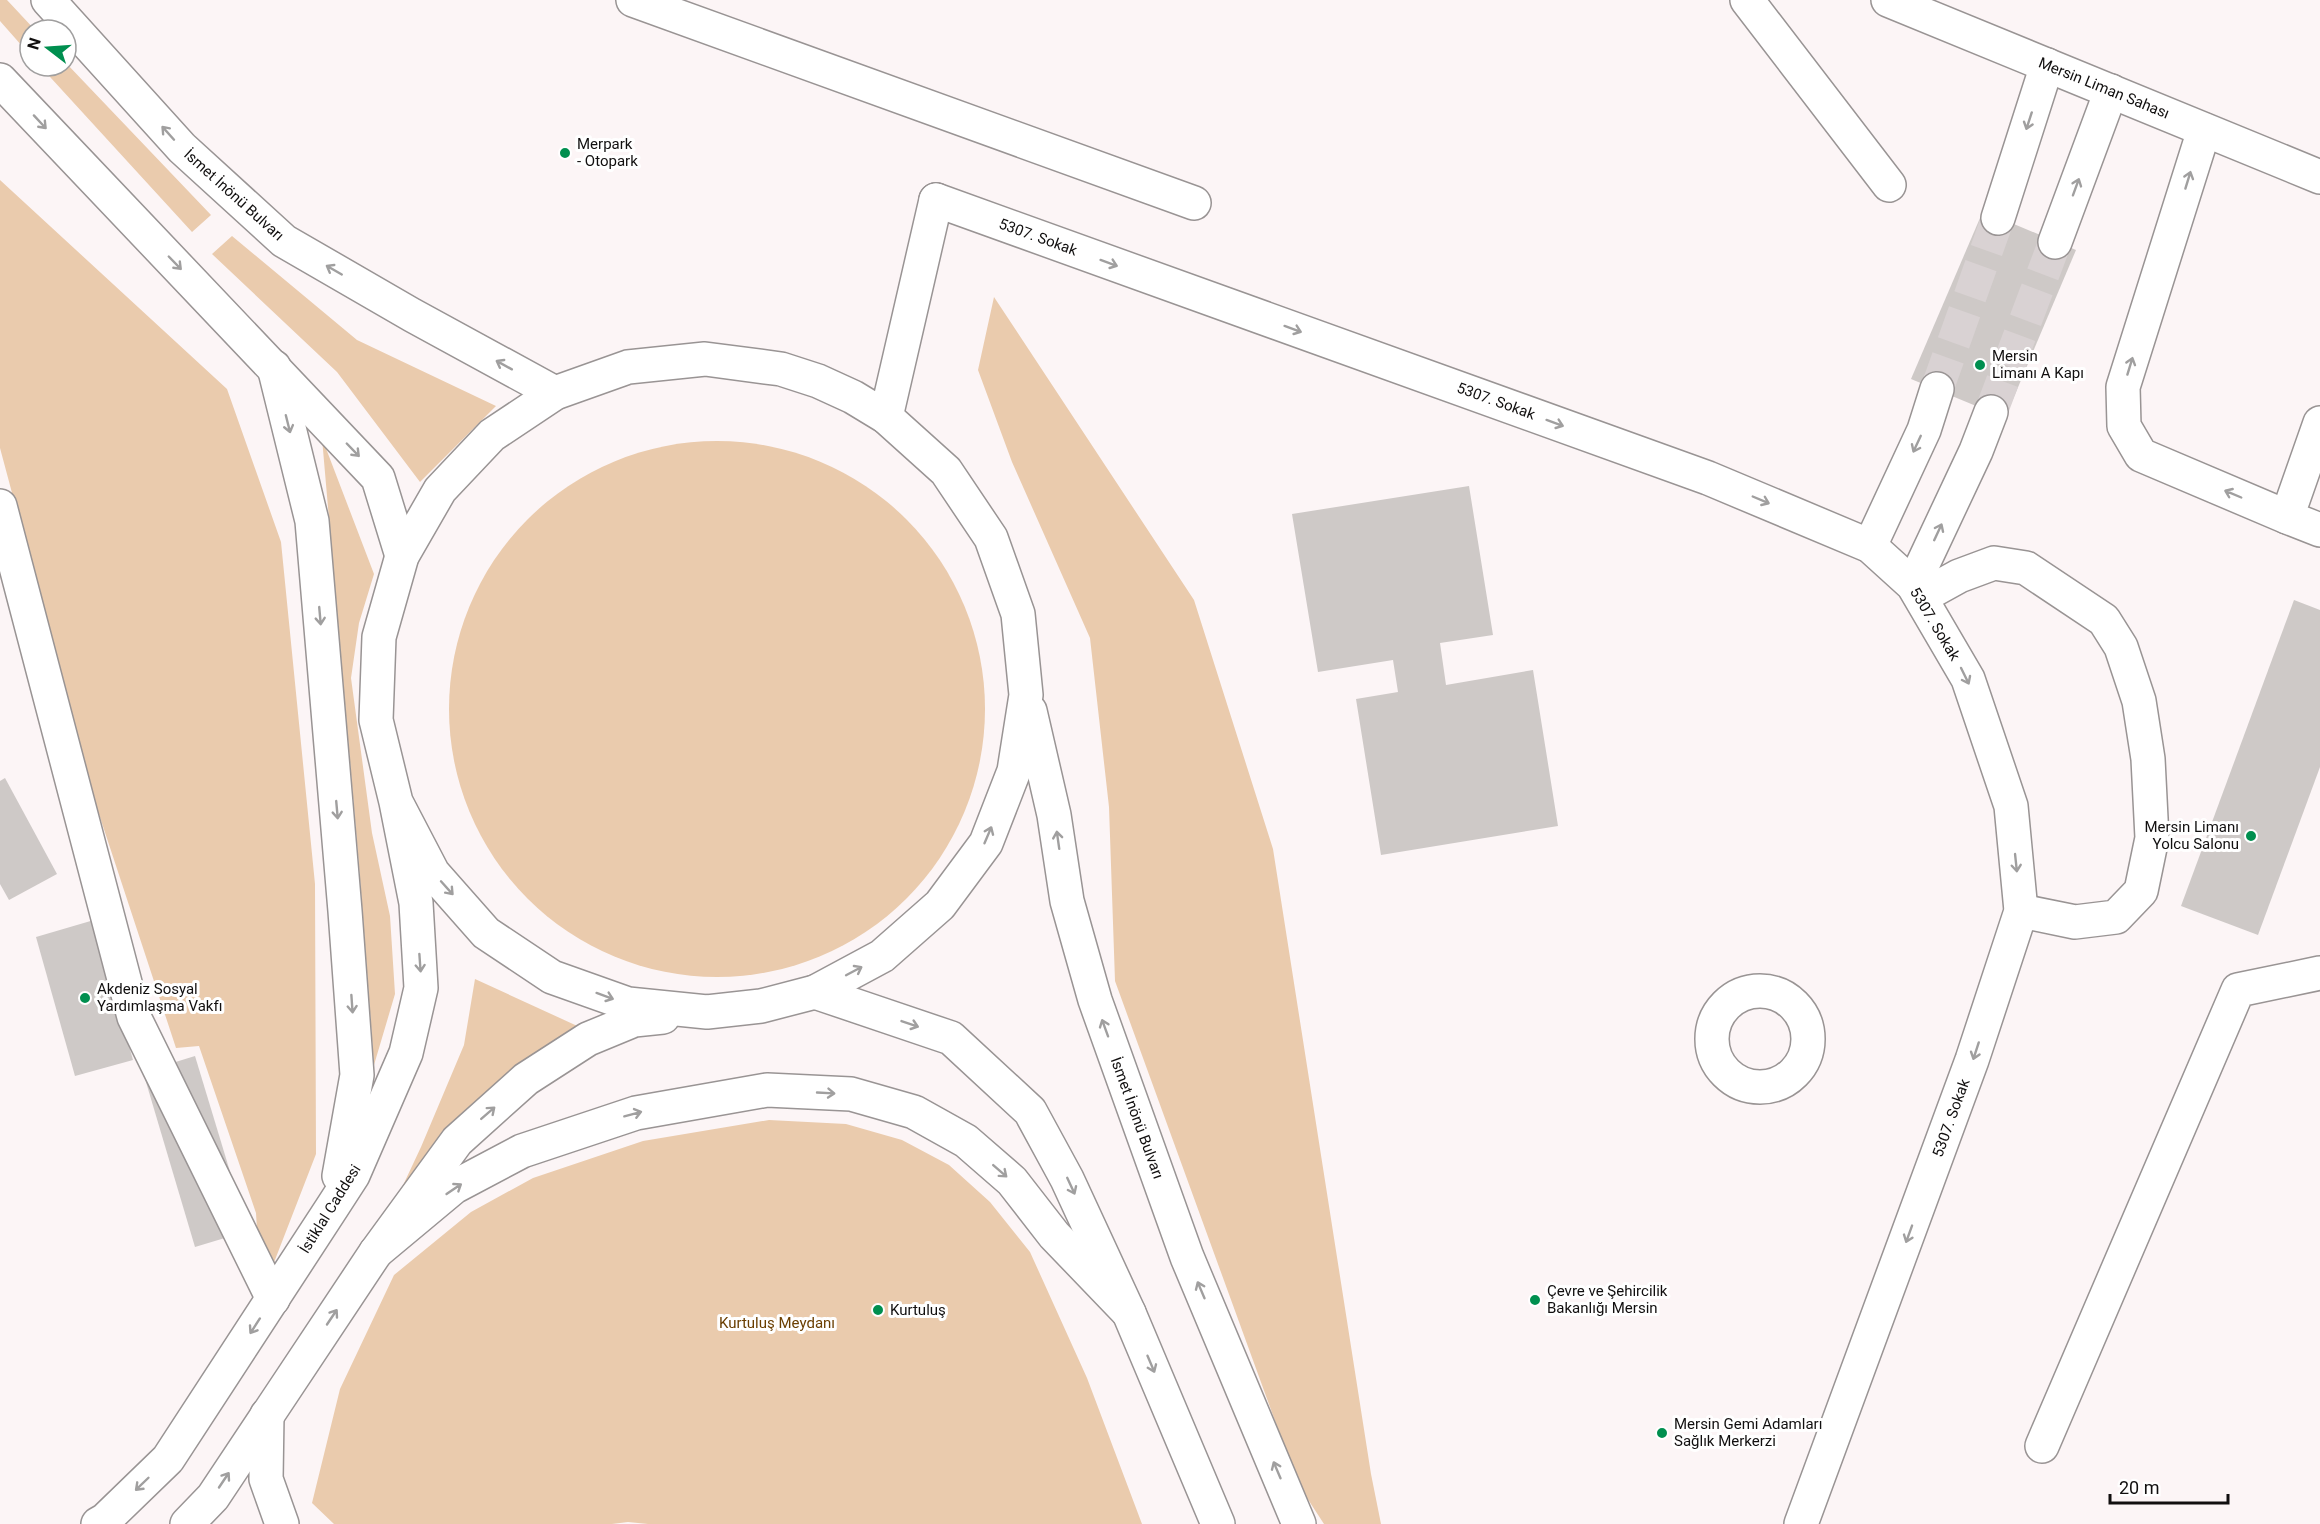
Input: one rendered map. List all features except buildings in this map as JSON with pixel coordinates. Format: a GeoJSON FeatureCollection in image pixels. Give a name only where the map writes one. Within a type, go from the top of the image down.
{"type":"FeatureCollection","features":[{"type":"Feature","properties":{"kind":"main road","name":"İsmet İnönü Bulvarı"},"geometry":{"type":"LineString","coordinates":[[48,0],[182,148],[284,241],[412,315],[555,393]]}},
{"type":"Feature","properties":{"kind":"main road"},"geometry":{"type":"LineString","coordinates":[[633,0],[1194,203]]}},
{"type":"Feature","properties":{"kind":"main road"},"geometry":{"type":"LineString","coordinates":[[1747,0],[1889,186]]}},
{"type":"Feature","properties":{"kind":"main road","name":"Mersin Liman Sahası"},"geometry":{"type":"LineString","coordinates":[[1888,0],[2320,177]]}},
{"type":"Feature","properties":{"kind":"main road"},"geometry":{"type":"LineString","coordinates":[[1998,218],[2047,65]]}},
{"type":"Feature","properties":{"kind":"main road"},"geometry":{"type":"LineString","coordinates":[[0,80],[378,478],[402,556]]}},
{"type":"Feature","properties":{"kind":"main road"},"geometry":{"type":"LineString","coordinates":[[2055,242],[2111,91]]}},
{"type":"Feature","properties":{"kind":"main road"},"geometry":{"type":"LineString","coordinates":[[2204,129],[2123,387],[2124,426],[2141,455],[2320,530]]}},
{"type":"Feature","properties":{"kind":"main road","name":"5307. Sokak"},"geometry":{"type":"LineString","coordinates":[[886,417],[936,200],[1708,478],[1870,546],[1917,591],[1968,679],[2010,806],[2021,911],[1968,1071],[1801,1524]]}},
{"type":"Feature","properties":{"kind":"main road"},"geometry":{"type":"LineString","coordinates":[[187,1524],[213,1497],[376,1252],[457,1141],[526,1079],[588,1038],[634,1020],[707,1012],[761,1006],[814,992],[891,949],[940,905],[986,843],[1014,771],[1026,695],[1018,614],[991,538],[946,471],[886,417],[853,397],[818,381],[781,369],[705,359],[628,367],[555,393],[492,435],[440,490],[402,556],[379,636],[376,720],[396,802],[433,873],[486,933],[552,977],[627,1004],[707,1012]]}},
{"type":"Feature","properties":{"kind":"main road"},"geometry":{"type":"LineString","coordinates":[[274,367],[312,521],[354,1028],[357,1075],[333,1206]]}},
{"type":"Feature","properties":{"kind":"main road"},"geometry":{"type":"LineString","coordinates":[[1870,546],[1924,429],[1937,389]]}},
{"type":"Feature","properties":{"kind":"main road"},"geometry":{"type":"LineString","coordinates":[[1917,591],[1991,412]]}},
{"type":"Feature","properties":{"kind":"main road"},"geometry":{"type":"LineString","coordinates":[[2287,518],[2320,423]]}},
{"type":"Feature","properties":{"kind":"main road"},"geometry":{"type":"LineString","coordinates":[[0,506],[134,1017],[273,1299]]}},
{"type":"Feature","properties":{"kind":"main road"},"geometry":{"type":"LineString","coordinates":[[1917,591],[1994,563],[2026,568],[2104,620],[2121,647],[2139,701],[2148,759],[2152,838],[2141,891],[2116,917],[2075,922],[2021,911]]}},
{"type":"Feature","properties":{"kind":"main road","name":"İsmet İnönü Bulvarı"},"geometry":{"type":"LineString","coordinates":[[1026,695],[1054,815],[1067,901],[1095,1000],[1187,1257],[1299,1524]]}},
{"type":"Feature","properties":{"kind":"main road","name":"İstiklal Caddesi"},"geometry":{"type":"LineString","coordinates":[[98,1524],[105,1520],[168,1459],[273,1299],[353,1175],[406,1053],[421,988],[416,903],[396,802]]}},
{"type":"Feature","properties":{"kind":"main road"},"geometry":{"type":"LineString","coordinates":[[2042,1446],[2238,990],[2320,973]]}},
{"type":"Feature","properties":{"kind":"main road"},"geometry":{"type":"LineString","coordinates":[[814,992],[951,1038],[1030,1111],[1067,1179],[1129,1312],[1218,1524]]}},
{"type":"Feature","properties":{"kind":"main road"},"geometry":{"type":"LineString","coordinates":[[376,1252],[454,1187],[522,1151],[636,1113],[767,1090],[851,1094],[914,1112],[966,1141],[1012,1181],[1054,1235],[1129,1312]]}},
{"type":"Feature","properties":{"kind":"main road"},"geometry":{"type":"LineString","coordinates":[[267,1415],[266,1479],[282,1524]]}},
{"type":"Feature","properties":{"kind":"green space"},"geometry":{"type":"Polygon","coordinates":[[[0,0],[7,0],[24,18],[18,18],[18,41],[0,21],[0,0]]]}},
{"type":"Feature","properties":{"kind":"green space"},"geometry":{"type":"Polygon","coordinates":[[[78,76],[211,215],[192,232],[51,78],[78,78],[78,76]]]}},
{"type":"Feature","properties":{"kind":"green space"},"geometry":{"type":"Polygon","coordinates":[[[0,180],[227,389],[281,542],[315,884],[316,1154],[261,1296],[256,1213],[199,1046],[176,1048],[94,799],[0,448],[0,180]]]}},
{"type":"Feature","properties":{"kind":"green space"},"geometry":{"type":"Polygon","coordinates":[[[232,236],[357,340],[496,406],[420,482],[337,372],[212,254],[232,236]]]}},
{"type":"Feature","properties":{"kind":"green space"},"geometry":{"type":"Polygon","coordinates":[[[994,297],[1194,600],[1273,849],[1371,1474],[1381,1524],[1324,1524],[1298,1484],[1115,981],[1109,807],[1090,638],[1012,462],[978,370],[994,297]]]}},
{"type":"Feature","properties":{"kind":"green space"},"geometry":{"type":"Polygon","coordinates":[[[322,438],[374,574],[359,623],[351,678],[372,833],[390,916],[395,994],[374,1065],[359,866],[322,438]]]}},
{"type":"Feature","properties":{"kind":"green space"},"geometry":{"type":"Polygon","coordinates":[[[717,441],[769,446],[820,461],[866,486],[907,519],[940,560],[965,606],[980,657],[985,709],[980,761],[965,812],[940,858],[907,899],[866,932],[820,957],[769,972],[717,977],[665,972],[614,957],[568,932],[527,899],[494,858],[469,812],[454,761],[449,709],[454,657],[469,606],[494,560],[527,519],[568,486],[614,461],[665,446],[717,441]]]}},
{"type":"Feature","properties":{"kind":"green space"},"geometry":{"type":"Polygon","coordinates":[[[475,979],[586,1030],[375,1245],[421,1147],[464,1045],[475,979]]]}},
{"type":"Feature","properties":{"kind":"green space","name":"Kurtuluş Meydanı"},"geometry":{"type":"Polygon","coordinates":[[[769,1120],[846,1124],[902,1140],[949,1165],[990,1202],[1030,1252],[1087,1378],[1142,1524],[648,1524],[628,1522],[612,1524],[334,1524],[312,1503],[340,1389],[394,1275],[471,1212],[533,1178],[643,1141],[769,1120]]]}},
{"type":"Feature","properties":{"kind":"tunnel"},"geometry":{"type":"LineString","coordinates":[[1937,389],[1998,218]]}},
{"type":"Feature","properties":{"kind":"tunnel"},"geometry":{"type":"LineString","coordinates":[[1991,412],[2055,242]]}},
{"type":"Feature","properties":{"kind":"place","name":"Merpark - Otopark"},"geometry":{"type":"Point","coordinates":[565,153]}},
{"type":"Feature","properties":{"kind":"place","name":"Mersin Limanı A Kapı"},"geometry":{"type":"Point","coordinates":[1980,365]}},
{"type":"Feature","properties":{"kind":"place","name":"Mersin Limanı Yolcu Salonu"},"geometry":{"type":"Point","coordinates":[2251,836]}},
{"type":"Feature","properties":{"kind":"place","name":"Akdeniz Sosyal Yardımlaşma Vakfı"},"geometry":{"type":"Point","coordinates":[85,998]}},
{"type":"Feature","properties":{"kind":"place","name":"Çevre ve Şehircilik Bakanlığı Mersin"},"geometry":{"type":"Point","coordinates":[1535,1300]}},
{"type":"Feature","properties":{"kind":"place","name":"Kurtuluş"},"geometry":{"type":"Point","coordinates":[878,1310]}},
{"type":"Feature","properties":{"kind":"place","name":"Mersin Gemi Adamları Sağlık Merkerzi"},"geometry":{"type":"Point","coordinates":[1662,1433]}}]}
